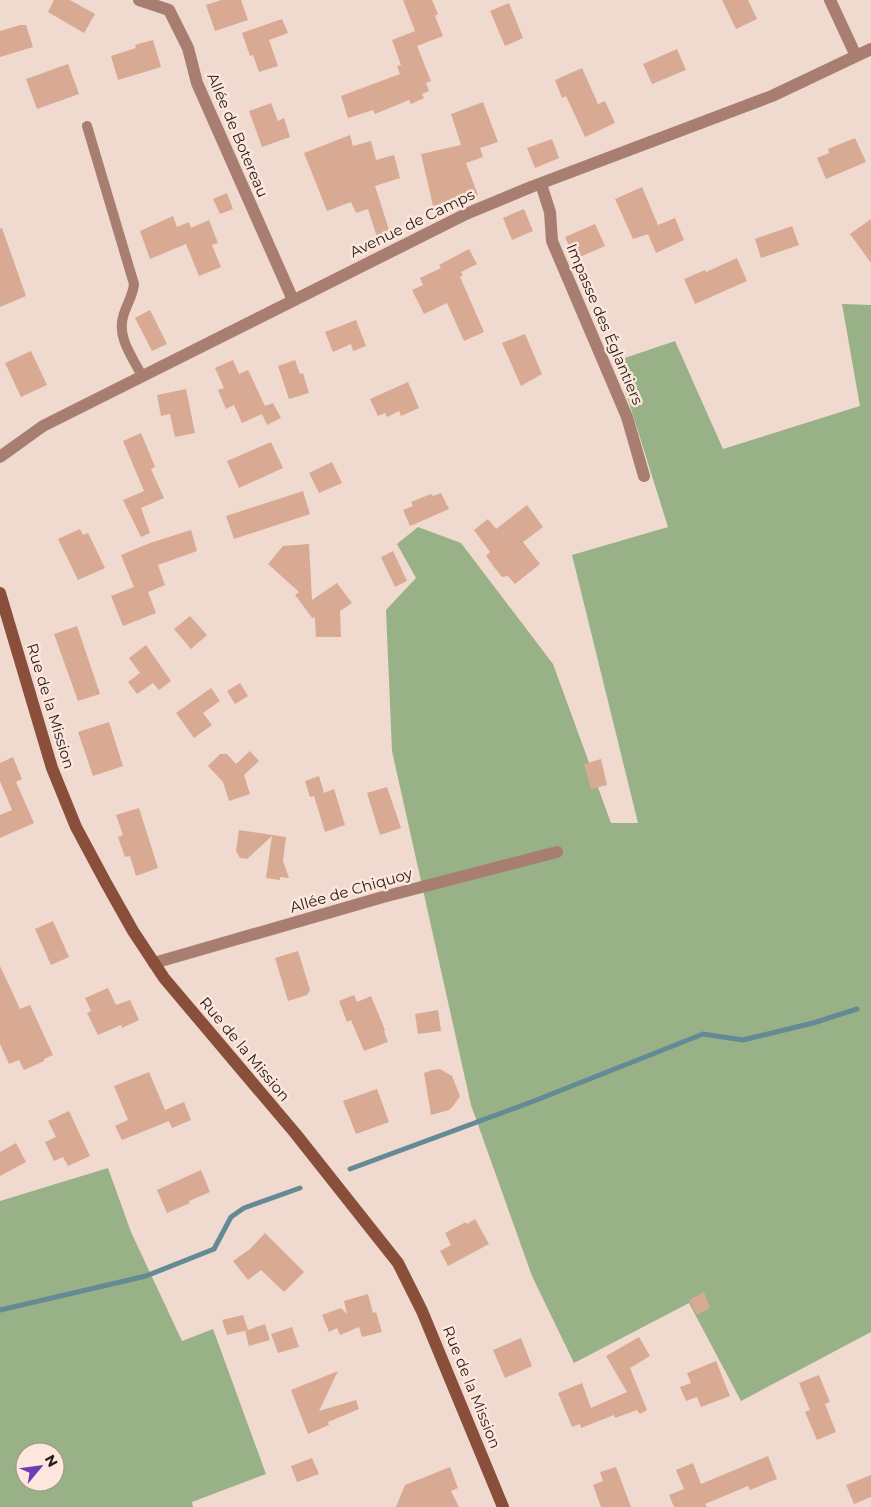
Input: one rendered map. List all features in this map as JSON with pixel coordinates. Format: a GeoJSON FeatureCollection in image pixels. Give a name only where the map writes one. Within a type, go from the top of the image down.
{"type":"FeatureCollection","features":[{"type":"Feature","properties":{"kind":"main road","name":"Rue de la Mission"},"geometry":{"type":"LineString","coordinates":[[0,593],[52,768],[76,827],[133,931],[164,978],[295,1133],[398,1263],[422,1311],[503,1507]]}},
{"type":"Feature","properties":{"kind":"street","name":"Allée de Botereau"},"geometry":{"type":"LineString","coordinates":[[139,0],[172,5],[188,48],[197,83],[293,300]]}},
{"type":"Feature","properties":{"kind":"street"},"geometry":{"type":"LineString","coordinates":[[830,0],[856,56]]}},
{"type":"Feature","properties":{"kind":"street","name":"Avenue de Camps"},"geometry":{"type":"LineString","coordinates":[[0,457],[43,426],[466,214],[772,96],[871,49]]}},
{"type":"Feature","properties":{"kind":"street","name":"Impasse des Églantiers"},"geometry":{"type":"LineString","coordinates":[[541,184],[550,212],[552,241],[627,417],[644,476]]}},
{"type":"Feature","properties":{"kind":"street","name":"Allée de Chiquoy"},"geometry":{"type":"LineString","coordinates":[[154,963],[383,897],[557,852]]}},
{"type":"Feature","properties":{"kind":"lane"},"geometry":{"type":"LineString","coordinates":[[87,126],[134,284],[133,294],[121,324],[124,342],[142,376]]}},
{"type":"Feature","properties":{"kind":"green space"},"geometry":{"type":"Polygon","coordinates":[[[842,304],[871,305],[871,1332],[741,1401],[689,1303],[574,1363],[532,1276],[471,1105],[392,751],[386,610],[416,578],[397,544],[418,527],[461,543],[553,664],[611,823],[638,823],[572,555],[668,527],[616,361],[675,341],[723,449],[860,406],[842,304]]]}},
{"type":"Feature","properties":{"kind":"green space"},"geometry":{"type":"Polygon","coordinates":[[[108,1168],[131,1232],[182,1341],[213,1329],[266,1474],[192,1502],[193,1507],[0,1507],[0,1201],[108,1168]]]}},
{"type":"Feature","properties":{"kind":"building"},"geometry":{"type":"Polygon","coordinates":[[[54,0],[70,0],[95,14],[84,33],[48,12],[54,0]]]}},
{"type":"Feature","properties":{"kind":"building"},"geometry":{"type":"Polygon","coordinates":[[[221,0],[241,0],[248,20],[215,31],[206,5],[221,0]]]}},
{"type":"Feature","properties":{"kind":"building"},"geometry":{"type":"Polygon","coordinates":[[[403,0],[432,0],[438,14],[435,16],[443,36],[417,46],[431,81],[426,83],[429,91],[422,94],[424,98],[411,104],[409,100],[375,114],[373,110],[348,118],[341,96],[400,74],[397,66],[401,65],[392,40],[415,31],[403,0]]]}},
{"type":"Feature","properties":{"kind":"building"},"geometry":{"type":"Polygon","coordinates":[[[722,0],[748,0],[757,19],[736,29],[722,0]]]}},
{"type":"Feature","properties":{"kind":"building"},"geometry":{"type":"Polygon","coordinates":[[[509,3],[523,38],[505,46],[490,11],[509,3]]]}},
{"type":"Feature","properties":{"kind":"building"},"geometry":{"type":"Polygon","coordinates":[[[282,19],[288,33],[269,40],[278,66],[259,72],[253,55],[250,56],[242,33],[282,19]]]}},
{"type":"Feature","properties":{"kind":"building"},"geometry":{"type":"Polygon","coordinates":[[[26,25],[33,47],[0,57],[0,31],[26,25]]]}},
{"type":"Feature","properties":{"kind":"building"},"geometry":{"type":"Polygon","coordinates":[[[153,40],[161,67],[118,80],[111,56],[136,48],[135,45],[153,40]]]}},
{"type":"Feature","properties":{"kind":"building"},"geometry":{"type":"Polygon","coordinates":[[[677,49],[686,70],[652,84],[643,64],[677,49]]]}},
{"type":"Feature","properties":{"kind":"building"},"geometry":{"type":"Polygon","coordinates":[[[68,64],[79,94],[37,109],[26,79],[68,64]]]}},
{"type":"Feature","properties":{"kind":"building"},"geometry":{"type":"Polygon","coordinates":[[[582,68],[598,104],[605,101],[615,123],[585,137],[566,96],[562,98],[555,80],[582,68]]]}},
{"type":"Feature","properties":{"kind":"building"},"geometry":{"type":"Polygon","coordinates":[[[483,102],[498,142],[480,148],[483,157],[466,163],[478,195],[463,201],[462,197],[433,206],[421,154],[461,145],[451,114],[483,102]]]}},
{"type":"Feature","properties":{"kind":"building"},"geometry":{"type":"Polygon","coordinates":[[[271,103],[278,121],[284,118],[290,137],[262,147],[249,111],[271,103]]]}},
{"type":"Feature","properties":{"kind":"building"},"geometry":{"type":"Polygon","coordinates":[[[350,135],[353,146],[371,141],[376,160],[394,155],[400,178],[375,186],[390,233],[377,237],[368,209],[356,213],[351,202],[327,211],[304,153],[350,135]]]}},
{"type":"Feature","properties":{"kind":"building"},"geometry":{"type":"Polygon","coordinates":[[[855,138],[866,162],[826,179],[817,158],[829,153],[828,149],[855,138]]]}},
{"type":"Feature","properties":{"kind":"building"},"geometry":{"type":"Polygon","coordinates":[[[552,139],[559,158],[535,168],[527,148],[552,139]]]}},
{"type":"Feature","properties":{"kind":"building"},"geometry":{"type":"Polygon","coordinates":[[[642,187],[658,225],[675,218],[684,240],[656,253],[648,234],[633,239],[615,199],[642,187]]]}},
{"type":"Feature","properties":{"kind":"building"},"geometry":{"type":"Polygon","coordinates":[[[227,193],[233,209],[220,214],[213,199],[227,193]]]}},
{"type":"Feature","properties":{"kind":"building"},"geometry":{"type":"Polygon","coordinates":[[[524,209],[533,231],[512,240],[503,218],[524,209]]]}},
{"type":"Feature","properties":{"kind":"building"},"geometry":{"type":"Polygon","coordinates":[[[173,216],[177,227],[189,222],[191,228],[209,220],[218,243],[212,245],[221,267],[199,276],[186,244],[150,259],[140,231],[173,216]]]}},
{"type":"Feature","properties":{"kind":"building"},"geometry":{"type":"Polygon","coordinates":[[[871,219],[871,263],[850,234],[871,219]]]}},
{"type":"Feature","properties":{"kind":"building"},"geometry":{"type":"Polygon","coordinates":[[[595,224],[605,246],[575,259],[565,237],[595,224]]]}},
{"type":"Feature","properties":{"kind":"building"},"geometry":{"type":"Polygon","coordinates":[[[792,226],[799,245],[761,258],[755,239],[792,226]]]}},
{"type":"Feature","properties":{"kind":"building"},"geometry":{"type":"Polygon","coordinates":[[[2,228],[26,296],[0,307],[0,229],[2,228]]]}},
{"type":"Feature","properties":{"kind":"building"},"geometry":{"type":"Polygon","coordinates":[[[469,249],[477,264],[461,272],[463,275],[460,277],[484,332],[464,341],[447,303],[424,314],[412,290],[423,285],[420,278],[441,268],[439,265],[469,249]]]}},
{"type":"Feature","properties":{"kind":"building"},"geometry":{"type":"Polygon","coordinates":[[[737,258],[747,281],[695,304],[684,279],[705,270],[706,272],[737,258]]]}},
{"type":"Feature","properties":{"kind":"building"},"geometry":{"type":"Polygon","coordinates":[[[150,310],[167,344],[152,351],[135,318],[150,310]]]}},
{"type":"Feature","properties":{"kind":"building"},"geometry":{"type":"Polygon","coordinates":[[[356,320],[366,346],[353,351],[351,344],[333,352],[325,332],[356,320]]]}},
{"type":"Feature","properties":{"kind":"building"},"geometry":{"type":"Polygon","coordinates":[[[525,334],[542,374],[521,386],[502,343],[525,334]]]}},
{"type":"Feature","properties":{"kind":"building"},"geometry":{"type":"Polygon","coordinates":[[[31,351],[47,385],[21,397],[5,363],[31,351]]]}},
{"type":"Feature","properties":{"kind":"building"},"geometry":{"type":"Polygon","coordinates":[[[233,360],[239,374],[248,370],[265,406],[273,403],[281,418],[267,425],[262,414],[242,423],[234,405],[226,409],[218,390],[224,388],[215,368],[233,360]]]}},
{"type":"Feature","properties":{"kind":"building"},"geometry":{"type":"Polygon","coordinates":[[[295,360],[300,374],[303,373],[309,393],[289,399],[278,366],[295,360]]]}},
{"type":"Feature","properties":{"kind":"building"},"geometry":{"type":"Polygon","coordinates":[[[408,382],[419,408],[401,416],[399,411],[387,417],[385,413],[378,416],[370,399],[408,382]]]}},
{"type":"Feature","properties":{"kind":"building"},"geometry":{"type":"Polygon","coordinates":[[[186,389],[195,433],[175,437],[170,414],[161,416],[157,395],[186,389]]]}},
{"type":"Feature","properties":{"kind":"building"},"geometry":{"type":"Polygon","coordinates":[[[141,433],[155,467],[151,469],[164,498],[141,508],[150,533],[141,537],[123,500],[144,491],[123,441],[141,433]]]}},
{"type":"Feature","properties":{"kind":"building"},"geometry":{"type":"Polygon","coordinates":[[[271,442],[283,468],[239,488],[227,461],[271,442]]]}},
{"type":"Feature","properties":{"kind":"building"},"geometry":{"type":"Polygon","coordinates":[[[332,462],[342,483],[319,493],[309,473],[332,462]]]}},
{"type":"Feature","properties":{"kind":"building"},"geometry":{"type":"Polygon","coordinates":[[[303,491],[310,514],[234,539],[226,516],[303,491]]]}},
{"type":"Feature","properties":{"kind":"building"},"geometry":{"type":"Polygon","coordinates":[[[441,493],[449,509],[410,526],[403,510],[413,506],[411,502],[431,494],[433,496],[441,493]]]}},
{"type":"Feature","properties":{"kind":"building"},"geometry":{"type":"Polygon","coordinates":[[[527,505],[543,527],[523,542],[540,564],[515,584],[508,576],[502,577],[494,567],[486,556],[490,552],[474,530],[488,519],[496,529],[527,505]]]}},
{"type":"Feature","properties":{"kind":"building"},"geometry":{"type":"Polygon","coordinates":[[[80,529],[83,535],[88,533],[105,568],[78,580],[58,539],[80,529]]]}},
{"type":"Feature","properties":{"kind":"building"},"geometry":{"type":"Polygon","coordinates":[[[191,530],[197,551],[158,565],[165,585],[148,592],[156,613],[123,626],[111,596],[134,587],[121,555],[150,543],[191,530]]]}},
{"type":"Feature","properties":{"kind":"building"},"geometry":{"type":"Polygon","coordinates":[[[309,544],[312,600],[337,583],[352,603],[340,611],[341,637],[316,637],[315,619],[313,616],[313,619],[295,595],[299,592],[268,564],[283,546],[309,544]]]}},
{"type":"Feature","properties":{"kind":"building"},"geometry":{"type":"Polygon","coordinates":[[[393,551],[407,581],[395,587],[381,557],[393,551]]]}},
{"type":"Feature","properties":{"kind":"building"},"geometry":{"type":"Polygon","coordinates":[[[190,616],[207,635],[191,649],[174,629],[190,616]]]}},
{"type":"Feature","properties":{"kind":"building"},"geometry":{"type":"Polygon","coordinates":[[[77,626],[100,694],[78,701],[54,634],[77,626]]]}},
{"type":"Feature","properties":{"kind":"building"},"geometry":{"type":"Polygon","coordinates":[[[146,645],[171,681],[159,690],[153,683],[137,694],[128,682],[140,673],[129,658],[146,645]]]}},
{"type":"Feature","properties":{"kind":"building"},"geometry":{"type":"Polygon","coordinates":[[[240,683],[248,696],[235,704],[227,691],[240,683]]]}},
{"type":"Feature","properties":{"kind":"building"},"geometry":{"type":"Polygon","coordinates":[[[211,688],[220,701],[203,713],[212,725],[194,738],[176,713],[211,688]]]}},
{"type":"Feature","properties":{"kind":"building"},"geometry":{"type":"Polygon","coordinates":[[[109,722],[123,766],[93,776],[78,732],[109,722]]]}},
{"type":"Feature","properties":{"kind":"building"},"geometry":{"type":"Polygon","coordinates":[[[250,751],[259,761],[244,775],[250,794],[229,801],[223,782],[208,766],[220,754],[227,754],[236,764],[250,751]]]}},
{"type":"Feature","properties":{"kind":"building"},"geometry":{"type":"Polygon","coordinates":[[[13,757],[22,779],[16,782],[34,823],[0,838],[0,815],[12,810],[0,781],[0,763],[13,757]]]}},
{"type":"Feature","properties":{"kind":"building"},"geometry":{"type":"Polygon","coordinates":[[[601,759],[607,785],[591,789],[584,764],[601,759]]]}},
{"type":"Feature","properties":{"kind":"building"},"geometry":{"type":"Polygon","coordinates":[[[319,776],[324,793],[334,789],[345,825],[325,832],[314,796],[310,797],[305,781],[319,776]]]}},
{"type":"Feature","properties":{"kind":"building"},"geometry":{"type":"Polygon","coordinates":[[[387,787],[401,828],[380,835],[367,793],[387,787]]]}},
{"type":"Feature","properties":{"kind":"building"},"geometry":{"type":"Polygon","coordinates":[[[139,808],[158,868],[136,876],[130,856],[125,857],[118,837],[123,835],[116,815],[139,808]]]}},
{"type":"Feature","properties":{"kind":"building"},"geometry":{"type":"Polygon","coordinates":[[[239,830],[286,837],[283,861],[289,878],[280,877],[280,880],[266,878],[272,836],[247,859],[240,858],[236,851],[239,830]]]}},
{"type":"Feature","properties":{"kind":"building"},"geometry":{"type":"Polygon","coordinates":[[[53,921],[69,957],[51,965],[35,929],[53,921]]]}},
{"type":"Feature","properties":{"kind":"building"},"geometry":{"type":"Polygon","coordinates":[[[298,951],[310,990],[307,995],[288,1001],[275,958],[298,951]]]}},
{"type":"Feature","properties":{"kind":"building"},"geometry":{"type":"Polygon","coordinates":[[[0,966],[20,1009],[30,1005],[53,1055],[24,1070],[19,1060],[9,1064],[0,1044],[0,966]]]}},
{"type":"Feature","properties":{"kind":"building"},"geometry":{"type":"Polygon","coordinates":[[[108,988],[116,1005],[130,1000],[139,1020],[122,1028],[121,1025],[98,1035],[87,1013],[91,1011],[85,998],[108,988]]]}},
{"type":"Feature","properties":{"kind":"building"},"geometry":{"type":"Polygon","coordinates":[[[354,995],[357,1002],[371,996],[388,1042],[364,1051],[351,1020],[347,1022],[339,1001],[354,995]]]}},
{"type":"Feature","properties":{"kind":"building"},"geometry":{"type":"Polygon","coordinates":[[[438,1010],[441,1031],[418,1034],[415,1014],[438,1010]]]}},
{"type":"Feature","properties":{"kind":"building"},"geometry":{"type":"Polygon","coordinates":[[[440,1069],[452,1076],[460,1096],[449,1110],[431,1115],[424,1073],[440,1069]]]}},
{"type":"Feature","properties":{"kind":"building"},"geometry":{"type":"Polygon","coordinates":[[[149,1072],[165,1110],[184,1102],[191,1120],[172,1128],[169,1121],[122,1140],[115,1126],[128,1120],[114,1086],[149,1072]]]}},
{"type":"Feature","properties":{"kind":"building"},"geometry":{"type":"Polygon","coordinates":[[[377,1089],[389,1122],[356,1134],[343,1101],[377,1089]]]}},
{"type":"Feature","properties":{"kind":"building"},"geometry":{"type":"Polygon","coordinates":[[[69,1111],[90,1156],[68,1166],[63,1157],[54,1161],[45,1142],[56,1137],[48,1121],[69,1111]]]}},
{"type":"Feature","properties":{"kind":"building"},"geometry":{"type":"Polygon","coordinates":[[[16,1143],[26,1162],[0,1176],[0,1152],[16,1143]]]}},
{"type":"Feature","properties":{"kind":"building"},"geometry":{"type":"Polygon","coordinates":[[[201,1170],[210,1192],[167,1213],[157,1190],[201,1170]]]}},
{"type":"Feature","properties":{"kind":"building"},"geometry":{"type":"Polygon","coordinates":[[[475,1219],[489,1244],[448,1266],[440,1251],[451,1245],[445,1233],[475,1219]]]}},
{"type":"Feature","properties":{"kind":"building"},"geometry":{"type":"Polygon","coordinates":[[[265,1233],[304,1272],[284,1292],[261,1270],[248,1280],[233,1261],[250,1249],[265,1233]]]}},
{"type":"Feature","properties":{"kind":"building"},"geometry":{"type":"Polygon","coordinates":[[[704,1292],[710,1308],[697,1315],[689,1300],[704,1292]]]}},
{"type":"Feature","properties":{"kind":"building"},"geometry":{"type":"Polygon","coordinates":[[[368,1294],[373,1313],[376,1312],[382,1332],[362,1337],[359,1327],[340,1335],[337,1328],[329,1332],[322,1315],[341,1308],[347,1314],[344,1301],[368,1294]]]}},
{"type":"Feature","properties":{"kind":"building"},"geometry":{"type":"Polygon","coordinates":[[[243,1315],[248,1330],[227,1335],[222,1320],[243,1315]]]}},
{"type":"Feature","properties":{"kind":"building"},"geometry":{"type":"Polygon","coordinates":[[[265,1324],[270,1340],[249,1346],[245,1331],[265,1324]]]}},
{"type":"Feature","properties":{"kind":"building"},"geometry":{"type":"Polygon","coordinates":[[[292,1327],[299,1347],[278,1353],[271,1334],[292,1327]]]}},
{"type":"Feature","properties":{"kind":"building"},"geometry":{"type":"Polygon","coordinates":[[[639,1337],[650,1356],[630,1368],[647,1410],[640,1414],[637,1410],[615,1418],[614,1415],[581,1428],[580,1424],[572,1427],[558,1393],[582,1383],[591,1408],[627,1392],[606,1356],[639,1337]]]}},
{"type":"Feature","properties":{"kind":"building"},"geometry":{"type":"Polygon","coordinates":[[[521,1338],[532,1366],[505,1378],[493,1350],[521,1338]]]}},
{"type":"Feature","properties":{"kind":"building"},"geometry":{"type":"Polygon","coordinates":[[[716,1361],[730,1396],[701,1407],[697,1397],[686,1401],[680,1387],[691,1383],[687,1373],[716,1361]]]}},
{"type":"Feature","properties":{"kind":"building"},"geometry":{"type":"Polygon","coordinates":[[[338,1371],[319,1411],[356,1400],[359,1409],[328,1422],[329,1425],[308,1434],[291,1390],[338,1371]]]}},
{"type":"Feature","properties":{"kind":"building"},"geometry":{"type":"Polygon","coordinates":[[[819,1375],[830,1402],[825,1404],[836,1432],[817,1440],[805,1412],[810,1410],[799,1383],[819,1375]]]}},
{"type":"Feature","properties":{"kind":"building"},"geometry":{"type":"Polygon","coordinates":[[[768,1456],[777,1479],[750,1490],[748,1486],[705,1504],[707,1507],[674,1507],[669,1495],[684,1489],[676,1470],[693,1463],[701,1484],[768,1456]]]}},
{"type":"Feature","properties":{"kind":"building"},"geometry":{"type":"Polygon","coordinates":[[[312,1458],[319,1474],[297,1482],[291,1466],[312,1458]]]}},
{"type":"Feature","properties":{"kind":"building"},"geometry":{"type":"Polygon","coordinates":[[[450,1467],[458,1488],[451,1491],[459,1507],[396,1507],[405,1485],[450,1467]]]}},
{"type":"Feature","properties":{"kind":"building"},"geometry":{"type":"Polygon","coordinates":[[[616,1467],[631,1507],[601,1507],[593,1485],[603,1481],[600,1472],[616,1467]]]}},
{"type":"Feature","properties":{"kind":"building"},"geometry":{"type":"Polygon","coordinates":[[[871,1475],[871,1497],[854,1504],[846,1485],[871,1475]]]}},
{"type":"Feature","properties":{"kind":"waterway"},"geometry":{"type":"LineString","coordinates":[[350,1169],[534,1101],[703,1034],[743,1040],[813,1023],[857,1009]]}},
{"type":"Feature","properties":{"kind":"waterway"},"geometry":{"type":"LineString","coordinates":[[0,1310],[146,1276],[214,1249],[231,1217],[244,1208],[300,1188]]}}]}
